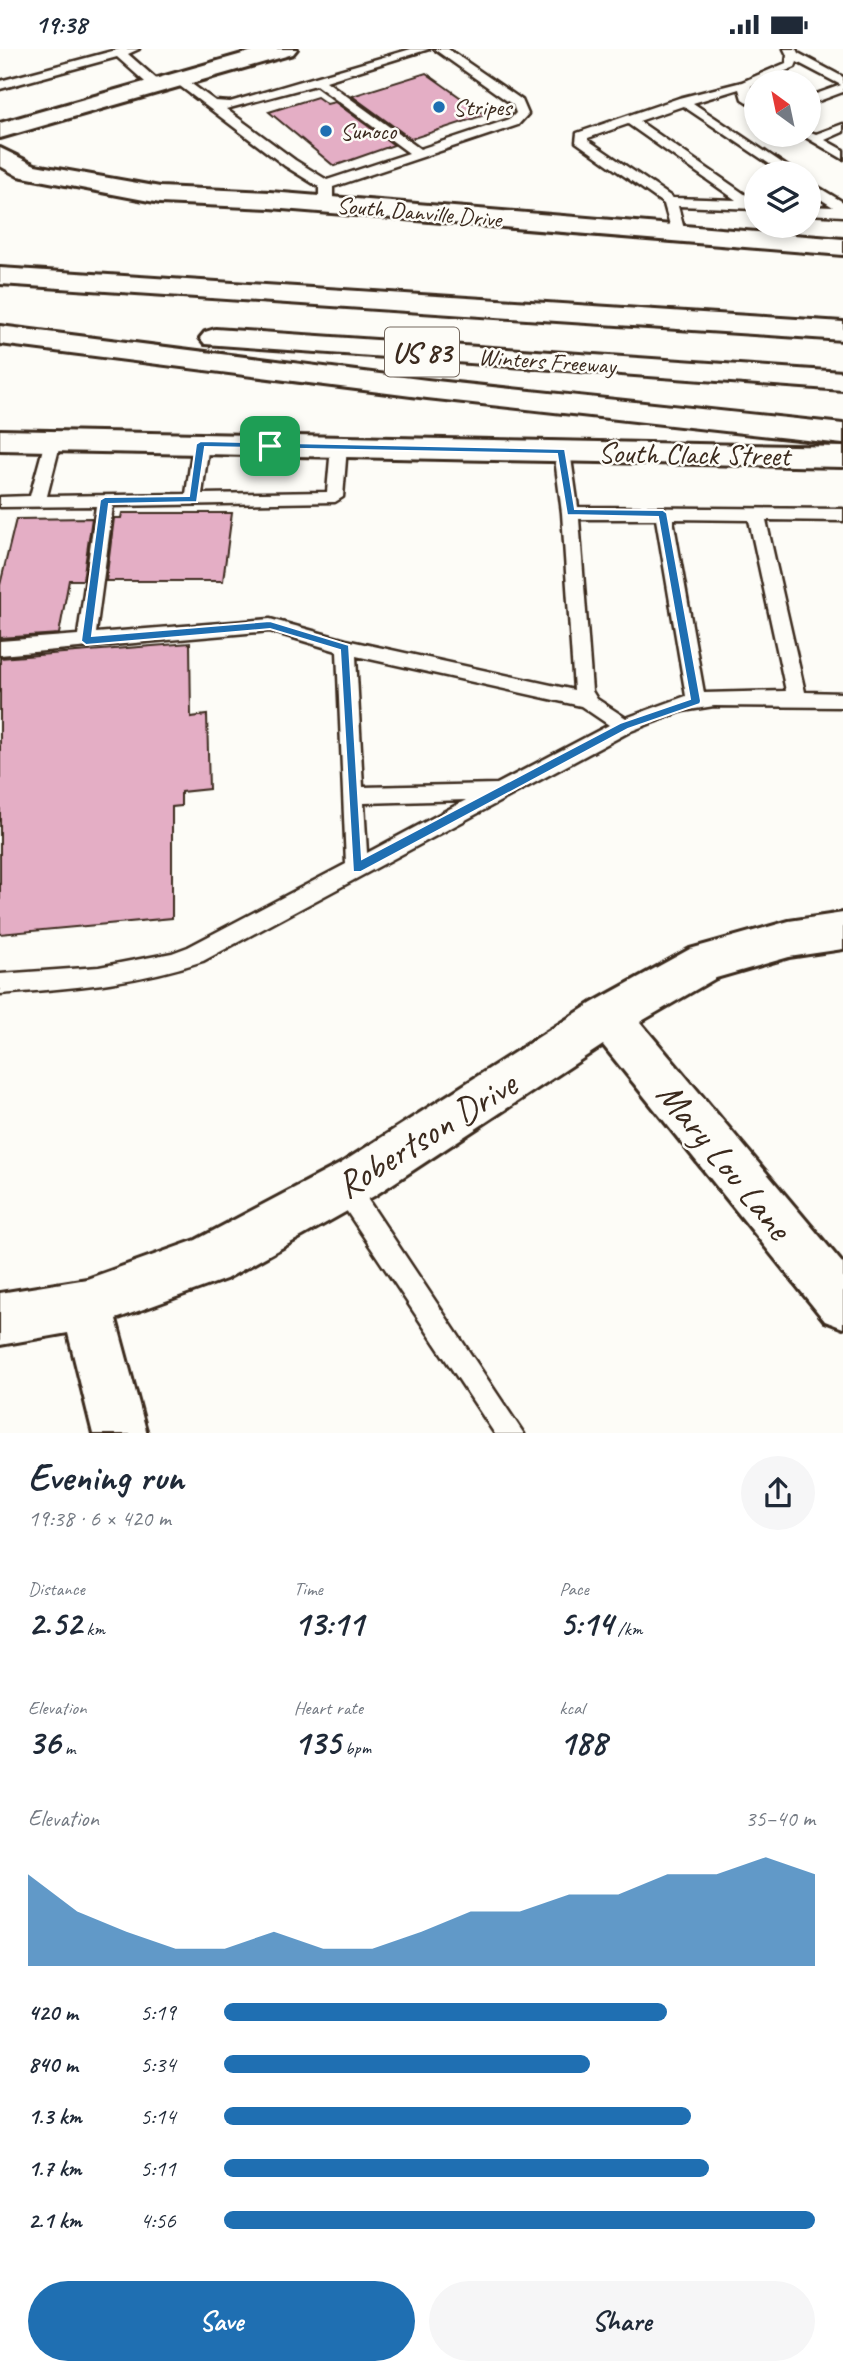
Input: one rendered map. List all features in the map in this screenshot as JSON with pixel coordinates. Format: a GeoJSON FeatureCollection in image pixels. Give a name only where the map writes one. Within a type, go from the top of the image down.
{"type":"FeatureCollection","features":[{"type":"Feature","properties":{"kind":"main road"},"geometry":{"type":"LineString","coordinates":[[0,131],[168,83],[248,54],[285,49]]}},
{"type":"Feature","properties":{"kind":"main road","name":"South Danville Drive"},"geometry":{"type":"LineString","coordinates":[[0,156],[6,162],[38,174],[160,195],[326,195],[678,233],[843,247]]}},
{"type":"Feature","properties":{"kind":"main road"},"geometry":{"type":"LineString","coordinates":[[13,190],[160,195]]}},
{"type":"Feature","properties":{"kind":"main road","name":"Winters Freeway"},"geometry":{"type":"LineString","coordinates":[[0,276],[843,331]]}},
{"type":"Feature","properties":{"kind":"main road"},"geometry":{"type":"LineString","coordinates":[[651,319],[843,319]]}},
{"type":"Feature","properties":{"kind":"main road","name":"Winters Freeway"},"geometry":{"type":"LineString","coordinates":[[0,323],[843,381]]}},
{"type":"Feature","properties":{"kind":"main road"},"geometry":{"type":"LineString","coordinates":[[0,335],[427,389],[843,434]]}},
{"type":"Feature","properties":{"kind":"main road","name":"South Clack Street"},"geometry":{"type":"LineString","coordinates":[[0,440],[843,457]]}},
{"type":"Feature","properties":{"kind":"main road","name":"Robertson Drive"},"geometry":{"type":"LineString","coordinates":[[0,1319],[87,1304],[208,1261],[345,1187],[608,1017],[705,962],[789,939],[843,931]]}},
{"type":"Feature","properties":{"kind":"main road","name":"Mary Lou Lane"},"geometry":{"type":"LineString","coordinates":[[608,1017],[843,1303]]}},
{"type":"Feature","properties":{"kind":"main road"},"geometry":{"type":"LineString","coordinates":[[87,1304],[120,1433]]}},
{"type":"Feature","properties":{"kind":"lane"},"geometry":{"type":"LineString","coordinates":[[0,85],[133,49]]}},
{"type":"Feature","properties":{"kind":"lane"},"geometry":{"type":"LineString","coordinates":[[212,104],[230,106],[423,49]]}},
{"type":"Feature","properties":{"kind":"lane"},"geometry":{"type":"LineString","coordinates":[[120,53],[168,83],[212,104],[290,163],[326,195],[419,154],[514,122],[522,114],[518,103],[440,49]]}},
{"type":"Feature","properties":{"kind":"lane"},"geometry":{"type":"LineString","coordinates":[[778,70],[791,65],[792,52],[843,82]]}},
{"type":"Feature","properties":{"kind":"lane"},"geometry":{"type":"LineString","coordinates":[[317,80],[419,154]]}},
{"type":"Feature","properties":{"kind":"lane"},"geometry":{"type":"LineString","coordinates":[[744,85],[731,86],[581,136],[582,142],[670,202],[744,205]]}},
{"type":"Feature","properties":{"kind":"lane"},"geometry":{"type":"LineString","coordinates":[[821,96],[843,88]]}},
{"type":"Feature","properties":{"kind":"lane"},"geometry":{"type":"LineString","coordinates":[[683,101],[773,161]]}},
{"type":"Feature","properties":{"kind":"lane"},"geometry":{"type":"LineString","coordinates":[[629,119],[744,198]]}},
{"type":"Feature","properties":{"kind":"lane"},"geometry":{"type":"LineString","coordinates":[[821,134],[843,128]]}},
{"type":"Feature","properties":{"kind":"lane"},"geometry":{"type":"LineString","coordinates":[[821,142],[843,155]]}},
{"type":"Feature","properties":{"kind":"lane"},"geometry":{"type":"LineString","coordinates":[[821,194],[843,210]]}},
{"type":"Feature","properties":{"kind":"lane"},"geometry":{"type":"LineString","coordinates":[[670,202],[678,233]]}},
{"type":"Feature","properties":{"kind":"lane"},"geometry":{"type":"LineString","coordinates":[[821,210],[843,210]]}},
{"type":"Feature","properties":{"kind":"lane"},"geometry":{"type":"LineString","coordinates":[[37,501],[53,441]]}},
{"type":"Feature","properties":{"kind":"lane"},"geometry":{"type":"LineString","coordinates":[[193,499],[201,444]]}},
{"type":"Feature","properties":{"kind":"lane"},"geometry":{"type":"LineString","coordinates":[[0,502],[335,497],[339,447]]}},
{"type":"Feature","properties":{"kind":"lane"},"geometry":{"type":"LineString","coordinates":[[562,451],[570,513],[583,691],[588,699],[624,726]]}},
{"type":"Feature","properties":{"kind":"lane"},"geometry":{"type":"LineString","coordinates":[[86,641],[105,500]]}},
{"type":"Feature","properties":{"kind":"lane"},"geometry":{"type":"LineString","coordinates":[[570,513],[843,515]]}},
{"type":"Feature","properties":{"kind":"lane"},"geometry":{"type":"LineString","coordinates":[[663,513],[696,701]]}},
{"type":"Feature","properties":{"kind":"lane"},"geometry":{"type":"LineString","coordinates":[[756,515],[797,700]]}},
{"type":"Feature","properties":{"kind":"lane"},"geometry":{"type":"LineString","coordinates":[[0,648],[270,625],[345,647],[588,699]]}},
{"type":"Feature","properties":{"kind":"lane"},"geometry":{"type":"LineString","coordinates":[[345,647],[357,868]]}},
{"type":"Feature","properties":{"kind":"lane"},"geometry":{"type":"LineString","coordinates":[[0,983],[165,967],[195,954],[624,726],[696,701],[843,700]]}},
{"type":"Feature","properties":{"kind":"lane"},"geometry":{"type":"LineString","coordinates":[[354,795],[500,792]]}},
{"type":"Feature","properties":{"kind":"lane"},"geometry":{"type":"LineString","coordinates":[[345,1187],[511,1433]]}},
{"type":"Feature","properties":{"kind":"building","name":"Stripes"},"geometry":{"type":"Polygon","coordinates":[[[426,73],[485,115],[411,139],[352,96],[426,73]]]}},
{"type":"Feature","properties":{"kind":"building","name":"Sunoco"},"geometry":{"type":"Polygon","coordinates":[[[317,97],[327,104],[335,102],[394,145],[334,166],[269,112],[317,97]]]}},
{"type":"Feature","properties":{"kind":"building"},"geometry":{"type":"Polygon","coordinates":[[[122,513],[232,513],[223,581],[106,581],[114,518],[121,518],[122,513]]]}},
{"type":"Feature","properties":{"kind":"building"},"geometry":{"type":"Polygon","coordinates":[[[92,518],[83,580],[69,580],[59,634],[0,638],[0,585],[16,519],[92,518]]]}},
{"type":"Feature","properties":{"kind":"building"},"geometry":{"type":"Polygon","coordinates":[[[190,643],[191,717],[207,715],[209,789],[181,792],[181,806],[172,807],[172,918],[0,934],[0,658],[190,643]]]}},
{"type":"Feature","properties":{"kind":"place","name":"Stripes"},"geometry":{"type":"Point","coordinates":[439,107]}},
{"type":"Feature","properties":{"kind":"place","name":"Sunoco"},"geometry":{"type":"Point","coordinates":[326,131]}},
{"type":"Feature","properties":{"kind":"route"},"geometry":{"type":"LineString","coordinates":[[201,444],[270,446],[562,451],[570,513],[663,513],[696,701],[624,726],[357,868],[345,647],[270,625],[86,641],[105,500],[193,499],[201,444]]}}]}
